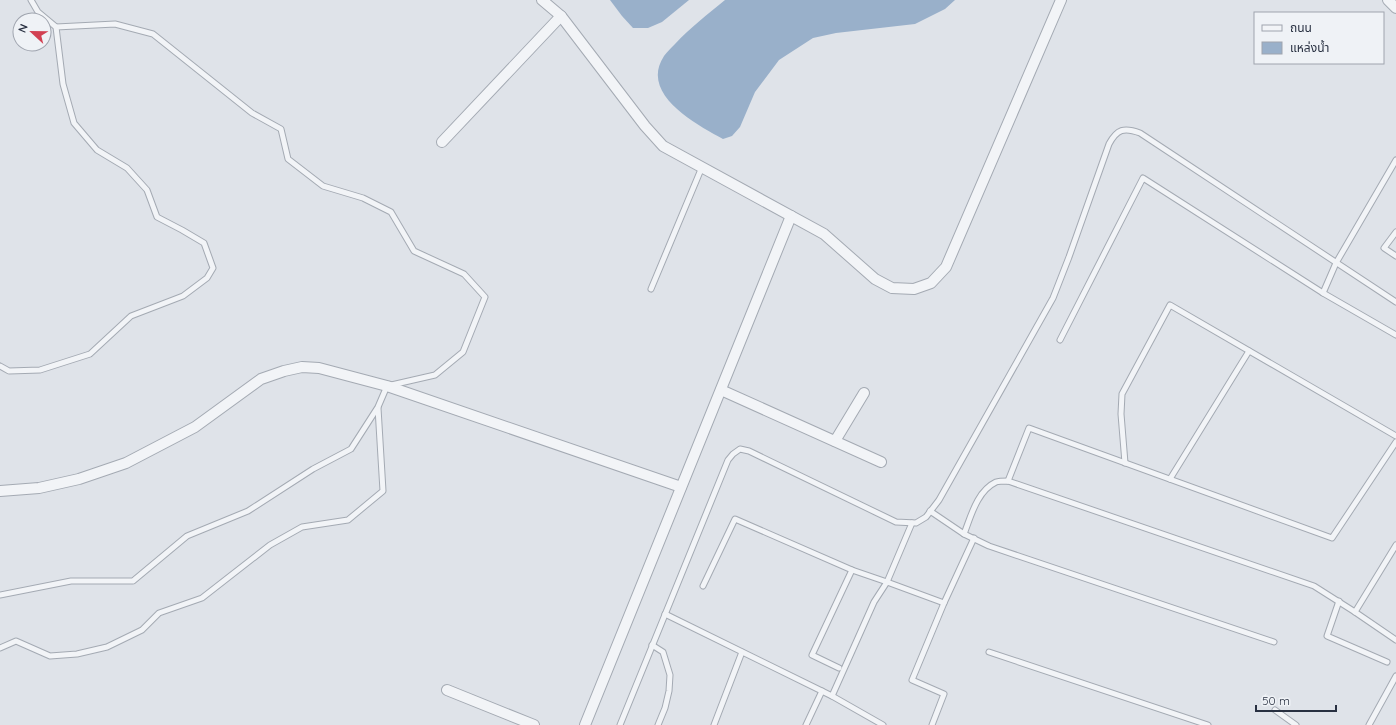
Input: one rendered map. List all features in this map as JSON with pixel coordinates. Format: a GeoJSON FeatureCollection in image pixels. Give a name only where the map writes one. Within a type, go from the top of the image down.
{"type":"FeatureCollection","features":[{"type":"Feature","properties":{"kind":"street"},"geometry":{"type":"LineString","coordinates":[[542,0],[561,16],[645,126],[663,146],[824,234],[875,279],[892,288],[914,289],[931,283],[946,267],[1060,0]]}},
{"type":"Feature","properties":{"kind":"street"},"geometry":{"type":"LineString","coordinates":[[1388,0],[1396,8]]}},
{"type":"Feature","properties":{"kind":"street"},"geometry":{"type":"LineString","coordinates":[[442,142],[561,16]]}},
{"type":"Feature","properties":{"kind":"street"},"geometry":{"type":"LineString","coordinates":[[585,725],[791,216]]}},
{"type":"Feature","properties":{"kind":"street"},"geometry":{"type":"LineString","coordinates":[[0,491],[39,488],[79,479],[126,463],[195,427],[260,380],[284,371],[302,367],[319,368],[387,386],[681,488]]}},
{"type":"Feature","properties":{"kind":"street"},"geometry":{"type":"LineString","coordinates":[[721,390],[881,462]]}},
{"type":"Feature","properties":{"kind":"street"},"geometry":{"type":"LineString","coordinates":[[835,442],[864,393]]}},
{"type":"Feature","properties":{"kind":"street"},"geometry":{"type":"LineString","coordinates":[[447,690],[534,725]]}},
{"type":"Feature","properties":{"kind":"lane"},"geometry":{"type":"LineString","coordinates":[[0,595],[71,581],[133,582],[187,536],[248,510],[313,469],[351,449],[378,407],[387,386],[435,375],[462,352],[485,297],[464,274],[414,251],[391,212],[363,198],[323,186],[288,159],[281,129],[252,113],[153,34],[115,24],[56,27],[38,12],[31,0]]}},
{"type":"Feature","properties":{"kind":"lane"},"geometry":{"type":"LineString","coordinates":[[0,366],[9,371],[40,370],[90,354],[131,316],[183,296],[207,278],[213,268],[204,243],[157,217],[147,190],[126,168],[96,150],[74,123],[62,84],[56,27]]}},
{"type":"Feature","properties":{"kind":"lane"},"geometry":{"type":"LineString","coordinates":[[620,725],[728,460],[740,449],[749,450],[896,522],[916,523],[926,517],[939,500],[1053,298],[1070,256],[1109,144],[1112,138],[1122,130],[1128,129],[1140,133],[1396,302]]}},
{"type":"Feature","properties":{"kind":"lane"},"geometry":{"type":"LineString","coordinates":[[1323,293],[1336,263],[1396,160]]}},
{"type":"Feature","properties":{"kind":"lane"},"geometry":{"type":"LineString","coordinates":[[651,289],[702,167]]}},
{"type":"Feature","properties":{"kind":"lane"},"geometry":{"type":"LineString","coordinates":[[1060,340],[1143,178],[1323,293],[1396,335]]}},
{"type":"Feature","properties":{"kind":"lane"},"geometry":{"type":"LineString","coordinates":[[1396,232],[1384,248],[1396,256]]}},
{"type":"Feature","properties":{"kind":"lane"},"geometry":{"type":"LineString","coordinates":[[1125,463],[1121,414],[1122,394],[1170,305],[1396,436]]}},
{"type":"Feature","properties":{"kind":"lane"},"geometry":{"type":"LineString","coordinates":[[1170,479],[1249,351]]}},
{"type":"Feature","properties":{"kind":"lane"},"geometry":{"type":"LineString","coordinates":[[0,648],[16,640],[50,656],[77,654],[107,646],[142,630],[159,613],[202,598],[270,545],[302,527],[348,520],[383,491],[378,407]]}},
{"type":"Feature","properties":{"kind":"lane"},"geometry":{"type":"LineString","coordinates":[[1008,481],[1029,428],[1332,538],[1396,442]]}},
{"type":"Feature","properties":{"kind":"lane"},"geometry":{"type":"LineString","coordinates":[[964,534],[974,508],[985,490],[997,482],[1008,481],[1314,586],[1396,640]]}},
{"type":"Feature","properties":{"kind":"lane"},"geometry":{"type":"LineString","coordinates":[[930,511],[964,534],[989,546],[1274,642]]}},
{"type":"Feature","properties":{"kind":"lane"},"geometry":{"type":"LineString","coordinates":[[703,586],[736,519],[852,570],[944,603]]}},
{"type":"Feature","properties":{"kind":"lane"},"geometry":{"type":"LineString","coordinates":[[832,696],[874,602],[886,582],[912,523]]}},
{"type":"Feature","properties":{"kind":"lane"},"geometry":{"type":"LineString","coordinates":[[932,725],[944,694],[912,680],[944,603],[974,538]]}},
{"type":"Feature","properties":{"kind":"lane"},"geometry":{"type":"LineString","coordinates":[[1355,612],[1396,545]]}},
{"type":"Feature","properties":{"kind":"lane"},"geometry":{"type":"LineString","coordinates":[[839,668],[812,655],[852,570]]}},
{"type":"Feature","properties":{"kind":"lane"},"geometry":{"type":"LineString","coordinates":[[1339,602],[1327,636],[1388,662]]}},
{"type":"Feature","properties":{"kind":"lane"},"geometry":{"type":"LineString","coordinates":[[665,614],[832,696],[883,725]]}},
{"type":"Feature","properties":{"kind":"lane"},"geometry":{"type":"LineString","coordinates":[[652,645],[663,652],[670,675],[669,691],[665,708],[658,725]]}},
{"type":"Feature","properties":{"kind":"lane"},"geometry":{"type":"LineString","coordinates":[[714,725],[742,652]]}},
{"type":"Feature","properties":{"kind":"lane"},"geometry":{"type":"LineString","coordinates":[[989,652],[1208,725]]}},
{"type":"Feature","properties":{"kind":"lane"},"geometry":{"type":"LineString","coordinates":[[1369,725],[1396,676]]}},
{"type":"Feature","properties":{"kind":"lane"},"geometry":{"type":"LineString","coordinates":[[806,725],[822,691]]}},
{"type":"Feature","properties":{"kind":"lane"},"geometry":{"type":"LineString","coordinates":[[1275,710],[1296,725]]}},
{"type":"Feature","properties":{"kind":"water"},"geometry":{"type":"Polygon","coordinates":[[[610,0],[689,0],[662,22],[648,28],[633,28],[610,0]]]}},
{"type":"Feature","properties":{"kind":"water"},"geometry":{"type":"Polygon","coordinates":[[[725,0],[955,0],[945,9],[915,24],[836,33],[813,38],[779,60],[755,92],[740,127],[732,136],[723,139],[699,125],[674,106],[665,95],[659,83],[658,70],[664,56],[671,48],[725,0]]]}}]}
